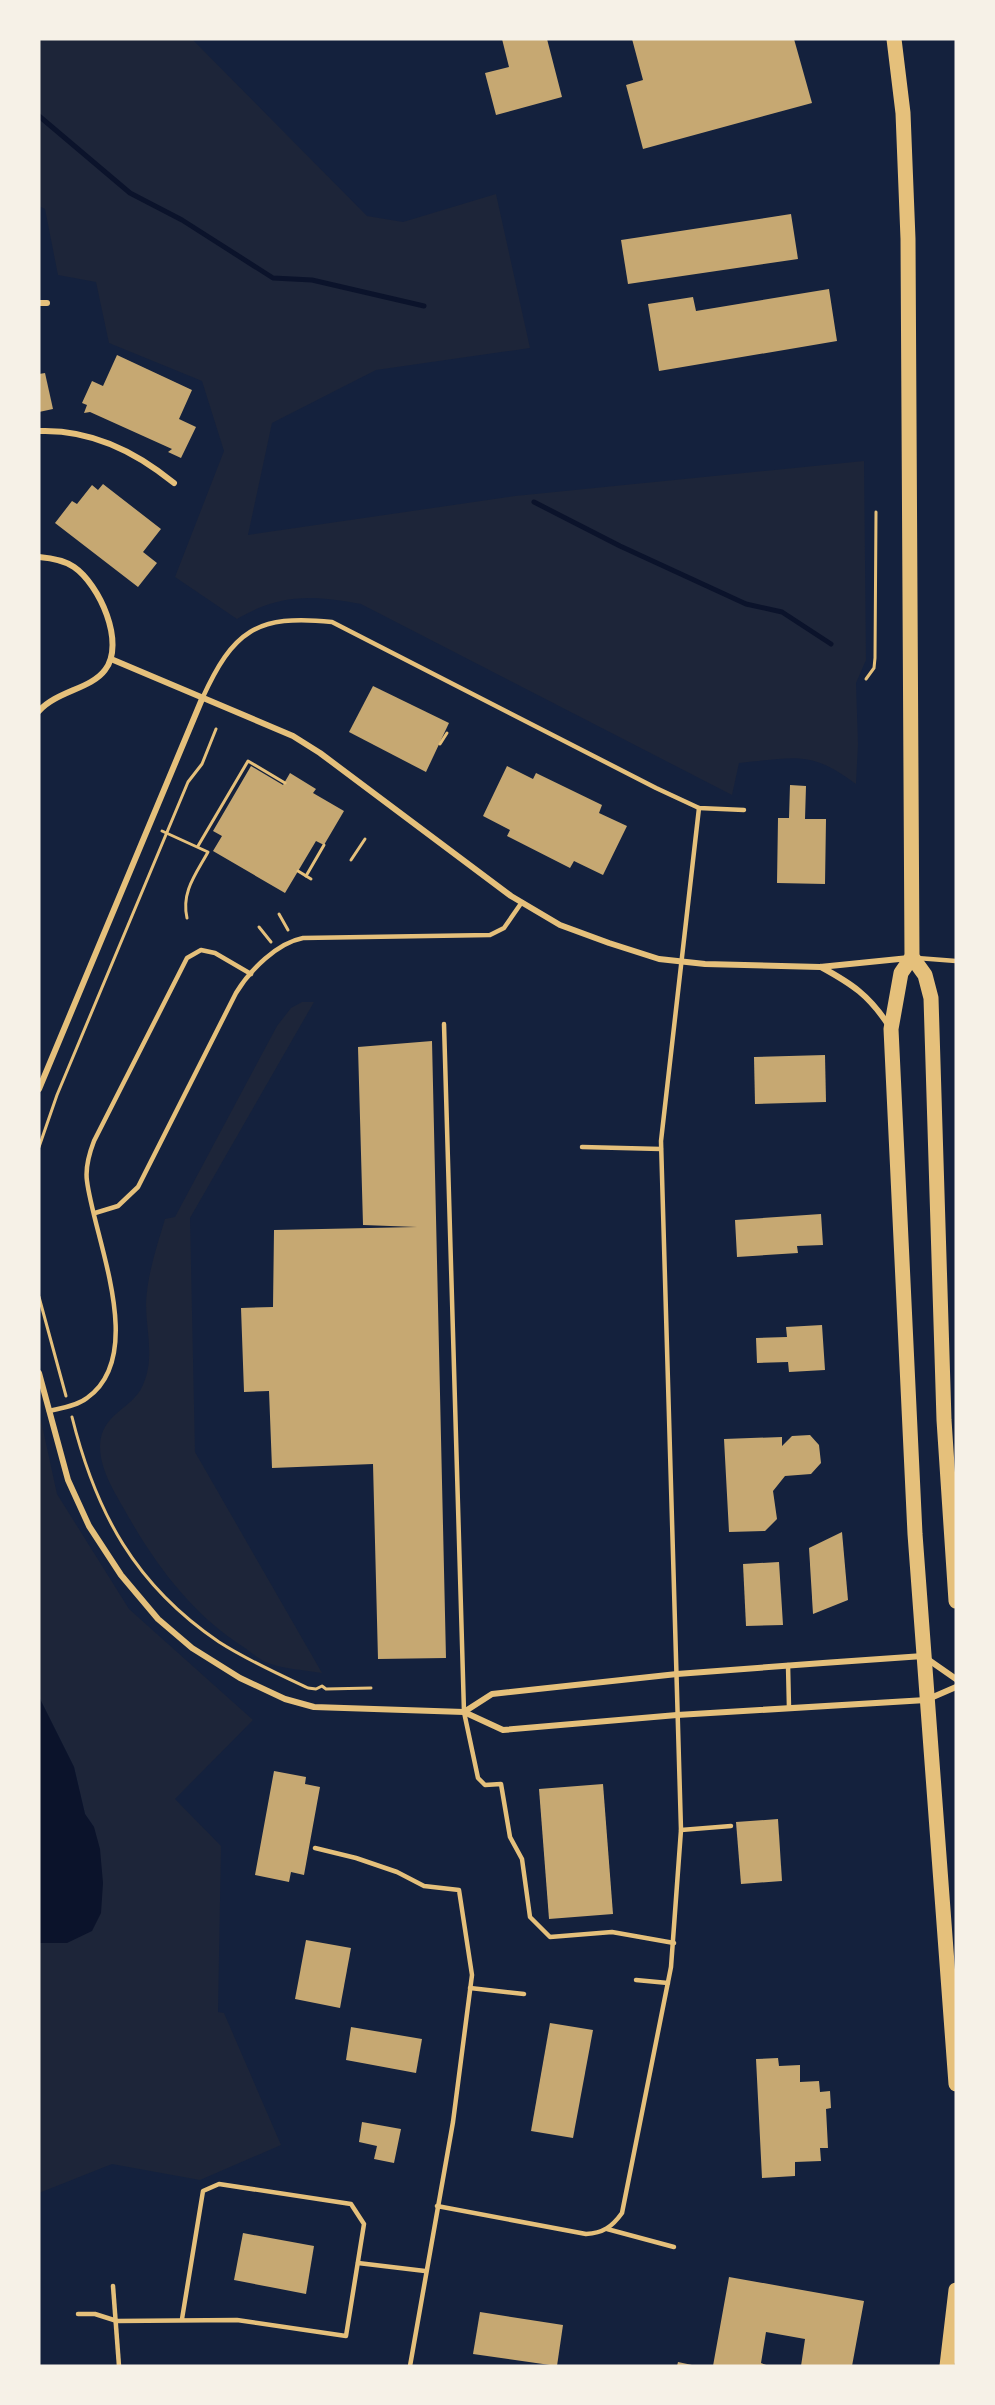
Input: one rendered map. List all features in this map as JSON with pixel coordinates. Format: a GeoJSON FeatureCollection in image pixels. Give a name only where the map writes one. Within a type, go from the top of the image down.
{"type":"FeatureCollection","features":[{"type":"Feature","properties":{"kind":"highway"},"geometry":{"type":"LineString","coordinates":[[894,39],[903,113],[908,229],[912,957],[901,973],[891,1029],[923,1656],[956,2084]]}},
{"type":"Feature","properties":{"kind":"highway"},"geometry":{"type":"LineString","coordinates":[[912,957],[925,975],[931,998],[944,1420],[956,1601]]}},
{"type":"Feature","properties":{"kind":"highway"},"geometry":{"type":"LineString","coordinates":[[946,2366],[956,2290]]}},
{"type":"Feature","properties":{"kind":"street"},"geometry":{"type":"LineString","coordinates":[[39,303],[47,303]]}},
{"type":"Feature","properties":{"kind":"street"},"geometry":{"type":"LineString","coordinates":[[39,430],[79,434],[107,442],[141,459],[174,483]]}},
{"type":"Feature","properties":{"kind":"street"},"geometry":{"type":"LineString","coordinates":[[39,558],[68,563],[91,584],[100,598],[109,622],[111,659],[98,678],[63,692],[39,711]]}},
{"type":"Feature","properties":{"kind":"street"},"geometry":{"type":"LineString","coordinates":[[111,659],[293,736],[320,753],[522,902],[560,925],[659,959],[681,963],[820,967],[912,957]]}},
{"type":"Feature","properties":{"kind":"street"},"geometry":{"type":"LineString","coordinates":[[39,1089],[202,699]]}},
{"type":"Feature","properties":{"kind":"street"},"geometry":{"type":"LineString","coordinates":[[820,967],[854,985],[875,1005],[891,1029]]}},
{"type":"Feature","properties":{"kind":"street"},"geometry":{"type":"LineString","coordinates":[[39,1374],[68,1480],[95,1536],[140,1599],[192,1648],[240,1678],[302,1705],[464,1712],[502,1730],[677,1715],[926,1700],[956,1687]]}},
{"type":"Feature","properties":{"kind":"street"},"geometry":{"type":"LineString","coordinates":[[464,1712],[492,1694],[677,1674],[788,1665],[923,1656],[956,1679]]}},
{"type":"Feature","properties":{"kind":"lane"},"geometry":{"type":"LineString","coordinates":[[202,699],[218,664],[230,647],[249,633],[274,621],[301,619],[332,622],[699,808],[744,810]]}},
{"type":"Feature","properties":{"kind":"lane"},"geometry":{"type":"LineString","coordinates":[[607,2229],[622,2213],[674,1943],[681,1830],[661,1149],[664,1095],[699,808]]}},
{"type":"Feature","properties":{"kind":"lane"},"geometry":{"type":"LineString","coordinates":[[95,1212],[118,1206],[138,1187],[236,993],[251,974],[277,950],[294,940],[490,935],[504,928],[522,902]]}},
{"type":"Feature","properties":{"kind":"lane"},"geometry":{"type":"LineString","coordinates":[[49,1411],[80,1403],[90,1396],[105,1379],[114,1356],[115,1333],[110,1282],[87,1181],[91,1149],[184,962],[191,955],[205,950],[251,974]]}},
{"type":"Feature","properties":{"kind":"lane"},"geometry":{"type":"LineString","coordinates":[[912,957],[956,961]]}},
{"type":"Feature","properties":{"kind":"lane"},"geometry":{"type":"LineString","coordinates":[[444,1024],[464,1712],[478,1778],[485,1785],[501,1784],[510,1837],[522,1859],[530,1917],[550,1937],[612,1932],[674,1943]]}},
{"type":"Feature","properties":{"kind":"lane"},"geometry":{"type":"LineString","coordinates":[[582,1147],[661,1149]]}},
{"type":"Feature","properties":{"kind":"lane"},"geometry":{"type":"LineString","coordinates":[[788,1665],[789,1708]]}},
{"type":"Feature","properties":{"kind":"lane"},"geometry":{"type":"LineString","coordinates":[[681,1830],[731,1826]]}},
{"type":"Feature","properties":{"kind":"lane"},"geometry":{"type":"LineString","coordinates":[[315,1848],[366,1861],[424,1886],[459,1890],[470,1953],[470,1988],[453,2122],[410,2366]]}},
{"type":"Feature","properties":{"kind":"lane"},"geometry":{"type":"LineString","coordinates":[[636,1980],[668,1983]]}},
{"type":"Feature","properties":{"kind":"lane"},"geometry":{"type":"LineString","coordinates":[[470,1988],[524,1994]]}},
{"type":"Feature","properties":{"kind":"lane"},"geometry":{"type":"LineString","coordinates":[[78,2314],[95,2314],[117,2321],[237,2320],[346,2336],[364,2224],[351,2204],[219,2184],[203,2191],[182,2319]]}},
{"type":"Feature","properties":{"kind":"lane"},"geometry":{"type":"LineString","coordinates":[[437,2206],[586,2234],[607,2229],[674,2247]]}},
{"type":"Feature","properties":{"kind":"lane"},"geometry":{"type":"LineString","coordinates":[[358,2263],[425,2271]]}},
{"type":"Feature","properties":{"kind":"lane"},"geometry":{"type":"LineString","coordinates":[[113,2286],[119,2366]]}},
{"type":"Feature","properties":{"kind":"path"},"geometry":{"type":"LineString","coordinates":[[866,679],[874,668],[875,658],[876,512]]}},
{"type":"Feature","properties":{"kind":"path"},"geometry":{"type":"LineString","coordinates":[[39,1148],[57,1095],[164,832],[189,778],[202,764],[216,729]]}},
{"type":"Feature","properties":{"kind":"path"},"geometry":{"type":"LineString","coordinates":[[440,744],[447,734]]}},
{"type":"Feature","properties":{"kind":"path"},"geometry":{"type":"LineString","coordinates":[[198,846],[248,762],[285,783]]}},
{"type":"Feature","properties":{"kind":"path"},"geometry":{"type":"LineString","coordinates":[[164,832],[208,852],[186,893],[184,904],[188,918]]}},
{"type":"Feature","properties":{"kind":"path"},"geometry":{"type":"LineString","coordinates":[[351,860],[364,839]]}},
{"type":"Feature","properties":{"kind":"path"},"geometry":{"type":"LineString","coordinates":[[306,876],[324,845]]}},
{"type":"Feature","properties":{"kind":"path"},"geometry":{"type":"LineString","coordinates":[[298,871],[311,879]]}},
{"type":"Feature","properties":{"kind":"path"},"geometry":{"type":"LineString","coordinates":[[279,914],[294,940]]}},
{"type":"Feature","properties":{"kind":"path"},"geometry":{"type":"LineString","coordinates":[[259,927],[277,950]]}},
{"type":"Feature","properties":{"kind":"path"},"geometry":{"type":"LineString","coordinates":[[39,1297],[66,1394]]}},
{"type":"Feature","properties":{"kind":"path"},"geometry":{"type":"LineString","coordinates":[[72,1418],[85,1467],[100,1505],[140,1569],[165,1598],[219,1642],[308,1689],[322,1686],[327,1689],[371,1688]]}},
{"type":"Feature","properties":{"kind":"shaded area"},"geometry":{"type":"Polygon","coordinates":[[[39,39],[192,39],[367,216],[403,222],[496,194],[530,348],[376,370],[272,423],[248,535],[515,496],[864,461],[866,660],[856,683],[858,744],[856,784],[826,765],[813,761],[800,758],[774,759],[739,763],[732,795],[361,604],[328,599],[298,598],[268,604],[237,619],[175,577],[224,451],[202,381],[109,343],[96,282],[58,275],[45,209],[39,206],[39,39]]]}},
{"type":"Feature","properties":{"kind":"shaded area"},"geometry":{"type":"Polygon","coordinates":[[[302,1002],[314,1002],[190,1218],[195,1452],[322,1673],[265,1662],[226,1635],[191,1604],[148,1549],[124,1509],[105,1471],[100,1446],[106,1426],[138,1393],[147,1375],[149,1365],[146,1314],[148,1282],[165,1219],[175,1217],[277,1026],[291,1008],[302,1002]]]}},
{"type":"Feature","properties":{"kind":"shaded area"},"geometry":{"type":"Polygon","coordinates":[[[39,1411],[57,1494],[129,1609],[253,1720],[175,1799],[221,1846],[218,2012],[224,2013],[281,2145],[200,2180],[112,2164],[39,2193],[39,1943],[67,1943],[94,1827],[85,1814],[74,1767],[39,1697],[39,1411]]]}},
{"type":"Feature","properties":{"kind":"shaded area"},"geometry":{"type":"Polygon","coordinates":[[[39,1697],[74,1767],[85,1814],[94,1827],[100,1849],[103,1883],[101,1913],[92,1931],[67,1943],[39,1943],[39,1697]]]}},
{"type":"Feature","properties":{"kind":"building"},"geometry":{"type":"Polygon","coordinates":[[[502,39],[547,39],[562,97],[496,115],[485,73],[509,67],[502,39]]]}},
{"type":"Feature","properties":{"kind":"building"},"geometry":{"type":"Polygon","coordinates":[[[632,39],[794,39],[812,103],[643,149],[626,85],[643,80],[632,39]]]}},
{"type":"Feature","properties":{"kind":"building"},"geometry":{"type":"Polygon","coordinates":[[[791,214],[798,259],[628,284],[621,240],[791,214]]]}},
{"type":"Feature","properties":{"kind":"building"},"geometry":{"type":"Polygon","coordinates":[[[829,289],[837,341],[659,371],[648,304],[693,297],[696,311],[829,289]]]}},
{"type":"Feature","properties":{"kind":"building"},"geometry":{"type":"Polygon","coordinates":[[[117,355],[192,390],[179,419],[196,427],[181,458],[168,452],[172,449],[90,412],[84,413],[87,405],[82,403],[92,381],[103,386],[117,355]]]}},
{"type":"Feature","properties":{"kind":"building"},"geometry":{"type":"Polygon","coordinates":[[[45,373],[53,409],[39,412],[39,374],[45,373]]]}},
{"type":"Feature","properties":{"kind":"building"},"geometry":{"type":"Polygon","coordinates":[[[103,484],[161,529],[143,552],[157,563],[138,587],[55,523],[72,501],[77,504],[92,485],[98,490],[103,484]]]}},
{"type":"Feature","properties":{"kind":"building"},"geometry":{"type":"Polygon","coordinates":[[[373,686],[449,723],[426,772],[349,732],[373,686]]]}},
{"type":"Feature","properties":{"kind":"building"},"geometry":{"type":"Polygon","coordinates":[[[251,766],[283,785],[290,773],[316,789],[313,793],[344,811],[324,845],[316,841],[285,893],[213,851],[222,836],[213,831],[251,766]]]}},
{"type":"Feature","properties":{"kind":"building"},"geometry":{"type":"Polygon","coordinates":[[[507,766],[533,779],[536,773],[602,805],[599,813],[627,826],[603,875],[574,861],[570,868],[507,836],[510,830],[483,816],[507,766]]]}},
{"type":"Feature","properties":{"kind":"building"},"geometry":{"type":"Polygon","coordinates":[[[790,785],[806,786],[805,819],[826,819],[825,884],[777,883],[778,818],[789,818],[790,785]]]}},
{"type":"Feature","properties":{"kind":"building"},"geometry":{"type":"Polygon","coordinates":[[[432,1041],[446,1658],[378,1659],[373,1464],[272,1468],[269,1391],[244,1392],[241,1308],[273,1307],[274,1230],[417,1227],[363,1225],[358,1047],[432,1041]]]}},
{"type":"Feature","properties":{"kind":"building"},"geometry":{"type":"Polygon","coordinates":[[[825,1055],[826,1102],[755,1104],[754,1057],[825,1055]]]}},
{"type":"Feature","properties":{"kind":"building"},"geometry":{"type":"Polygon","coordinates":[[[821,1214],[823,1245],[797,1246],[798,1253],[737,1257],[735,1220],[821,1214]]]}},
{"type":"Feature","properties":{"kind":"building"},"geometry":{"type":"Polygon","coordinates":[[[822,1325],[825,1370],[789,1372],[788,1362],[757,1363],[756,1338],[787,1337],[786,1327],[822,1325]]]}},
{"type":"Feature","properties":{"kind":"building"},"geometry":{"type":"Polygon","coordinates":[[[810,1435],[819,1445],[821,1463],[811,1474],[785,1476],[773,1491],[777,1519],[765,1531],[729,1532],[724,1439],[782,1437],[782,1446],[792,1436],[810,1435]]]}},
{"type":"Feature","properties":{"kind":"building"},"geometry":{"type":"Polygon","coordinates":[[[842,1532],[848,1600],[813,1614],[809,1548],[842,1532]]]}},
{"type":"Feature","properties":{"kind":"building"},"geometry":{"type":"Polygon","coordinates":[[[779,1562],[783,1625],[746,1626],[743,1564],[779,1562]]]}},
{"type":"Feature","properties":{"kind":"building"},"geometry":{"type":"Polygon","coordinates":[[[274,1771],[306,1777],[305,1784],[320,1787],[304,1875],[291,1872],[289,1882],[255,1875],[274,1771]]]}},
{"type":"Feature","properties":{"kind":"building"},"geometry":{"type":"Polygon","coordinates":[[[603,1784],[613,1914],[549,1919],[539,1789],[603,1784]]]}},
{"type":"Feature","properties":{"kind":"building"},"geometry":{"type":"Polygon","coordinates":[[[778,1819],[782,1881],[741,1884],[736,1822],[778,1819]]]}},
{"type":"Feature","properties":{"kind":"building"},"geometry":{"type":"Polygon","coordinates":[[[306,1940],[351,1948],[340,2008],[295,1999],[306,1940]]]}},
{"type":"Feature","properties":{"kind":"building"},"geometry":{"type":"Polygon","coordinates":[[[550,2023],[593,2030],[573,2138],[531,2131],[550,2023]]]}},
{"type":"Feature","properties":{"kind":"building"},"geometry":{"type":"Polygon","coordinates":[[[351,2027],[422,2039],[416,2073],[346,2060],[351,2027]]]}},
{"type":"Feature","properties":{"kind":"building"},"geometry":{"type":"Polygon","coordinates":[[[778,2058],[779,2066],[800,2065],[800,2082],[819,2081],[820,2092],[830,2091],[831,2108],[826,2109],[828,2148],[820,2148],[821,2161],[795,2162],[795,2176],[762,2178],[756,2059],[778,2058]]]}},
{"type":"Feature","properties":{"kind":"building"},"geometry":{"type":"Polygon","coordinates":[[[362,2122],[401,2129],[394,2163],[374,2159],[377,2146],[359,2142],[362,2122]]]}},
{"type":"Feature","properties":{"kind":"building"},"geometry":{"type":"Polygon","coordinates":[[[243,2233],[314,2246],[306,2294],[234,2280],[243,2233]]]}},
{"type":"Feature","properties":{"kind":"building"},"geometry":{"type":"Polygon","coordinates":[[[729,2277],[864,2301],[852,2366],[801,2366],[805,2339],[766,2332],[761,2363],[769,2366],[713,2366],[729,2277]]]}},
{"type":"Feature","properties":{"kind":"building"},"geometry":{"type":"Polygon","coordinates":[[[480,2312],[563,2325],[557,2366],[473,2354],[480,2312]]]}},
{"type":"Feature","properties":{"kind":"building"},"geometry":{"type":"Polygon","coordinates":[[[678,2362],[692,2365],[692,2366],[677,2366],[678,2362]]]}},
{"type":"Feature","properties":{"kind":"waterway"},"geometry":{"type":"LineString","coordinates":[[39,116],[130,193],[182,220],[273,278],[312,280],[424,306]]}},
{"type":"Feature","properties":{"kind":"waterway"},"geometry":{"type":"LineString","coordinates":[[534,502],[620,546],[746,604],[782,612],[831,644]]}}]}
